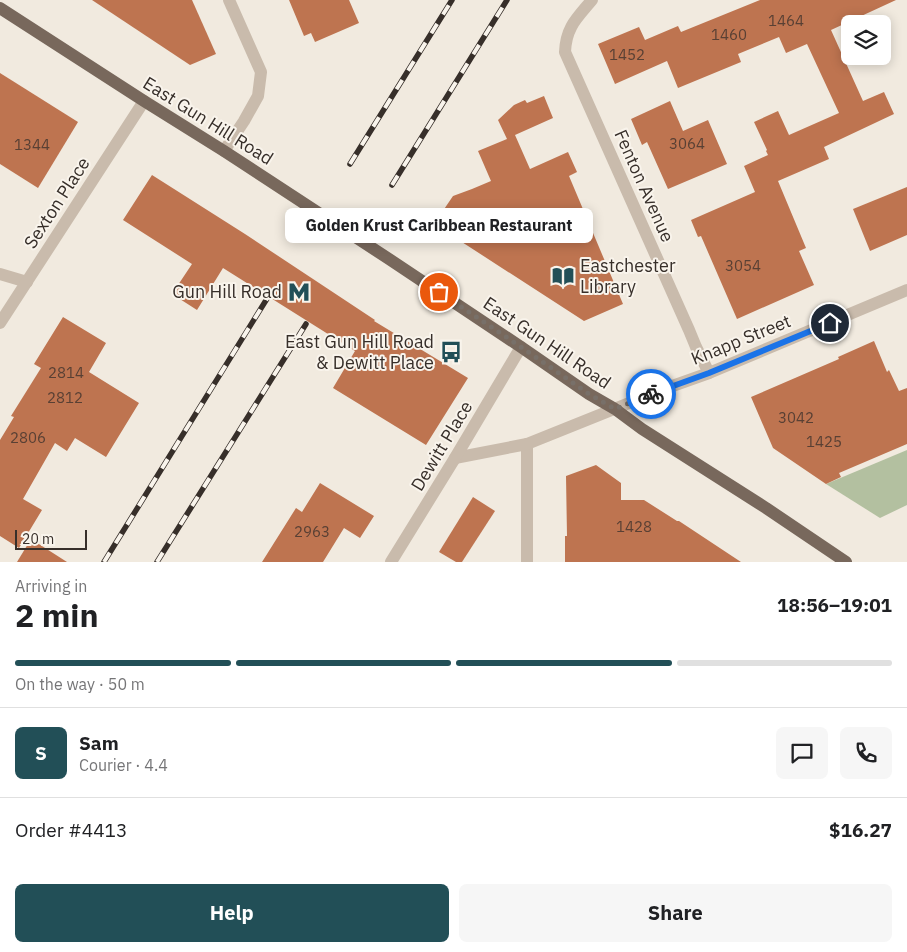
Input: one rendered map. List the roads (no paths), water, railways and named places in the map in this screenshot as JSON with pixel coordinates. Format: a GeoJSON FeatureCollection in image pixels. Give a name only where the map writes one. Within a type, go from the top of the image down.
{"type":"FeatureCollection","features":[{"type":"Feature","properties":{"kind":"main road","name":"East Gun Hill Road"},"geometry":{"type":"LineString","coordinates":[[0,8],[389,258],[589,394],[766,508],[828,557],[846,562]]}},
{"type":"Feature","properties":{"kind":"street"},"geometry":{"type":"LineString","coordinates":[[224,151],[258,96],[261,72],[230,0]]}},
{"type":"Feature","properties":{"kind":"street","name":"Fenton Avenue"},"geometry":{"type":"LineString","coordinates":[[592,0],[568,30],[565,52],[709,373]]}},
{"type":"Feature","properties":{"kind":"street","name":"Sexton Place"},"geometry":{"type":"LineString","coordinates":[[0,323],[144,101]]}},
{"type":"Feature","properties":{"kind":"street"},"geometry":{"type":"LineString","coordinates":[[0,274],[27,282]]}},
{"type":"Feature","properties":{"kind":"street","name":"Knapp Street"},"geometry":{"type":"LineString","coordinates":[[455,458],[527,444],[709,373],[907,290]]}},
{"type":"Feature","properties":{"kind":"street","name":"Dewitt Place"},"geometry":{"type":"LineString","coordinates":[[391,562],[521,347]]}},
{"type":"Feature","properties":{"kind":"street"},"geometry":{"type":"LineString","coordinates":[[527,444],[527,562]]}},
{"type":"Feature","properties":{"kind":"railway"},"geometry":{"type":"LineString","coordinates":[[350,164],[452,0]]}},
{"type":"Feature","properties":{"kind":"railway"},"geometry":{"type":"LineString","coordinates":[[392,185],[507,0]]}},
{"type":"Feature","properties":{"kind":"railway"},"geometry":{"type":"LineString","coordinates":[[104,562],[268,297]]}},
{"type":"Feature","properties":{"kind":"railway"},"geometry":{"type":"LineString","coordinates":[[157,562],[306,324]]}},
{"type":"Feature","properties":{"kind":"place","name":"Eastchester Library"},"geometry":{"type":"Point","coordinates":[563,276]}},
{"type":"Feature","properties":{"kind":"place","name":"Gun Hill Road"},"geometry":{"type":"Point","coordinates":[299,292]}},
{"type":"Feature","properties":{"kind":"place","name":"Golden Krust Caribbean Restaurant"},"geometry":{"type":"Point","coordinates":[439,292]}},
{"type":"Feature","properties":{"kind":"place","name":"East Gun Hill Road & Dewitt Place"},"geometry":{"type":"Point","coordinates":[451,352]}}]}
